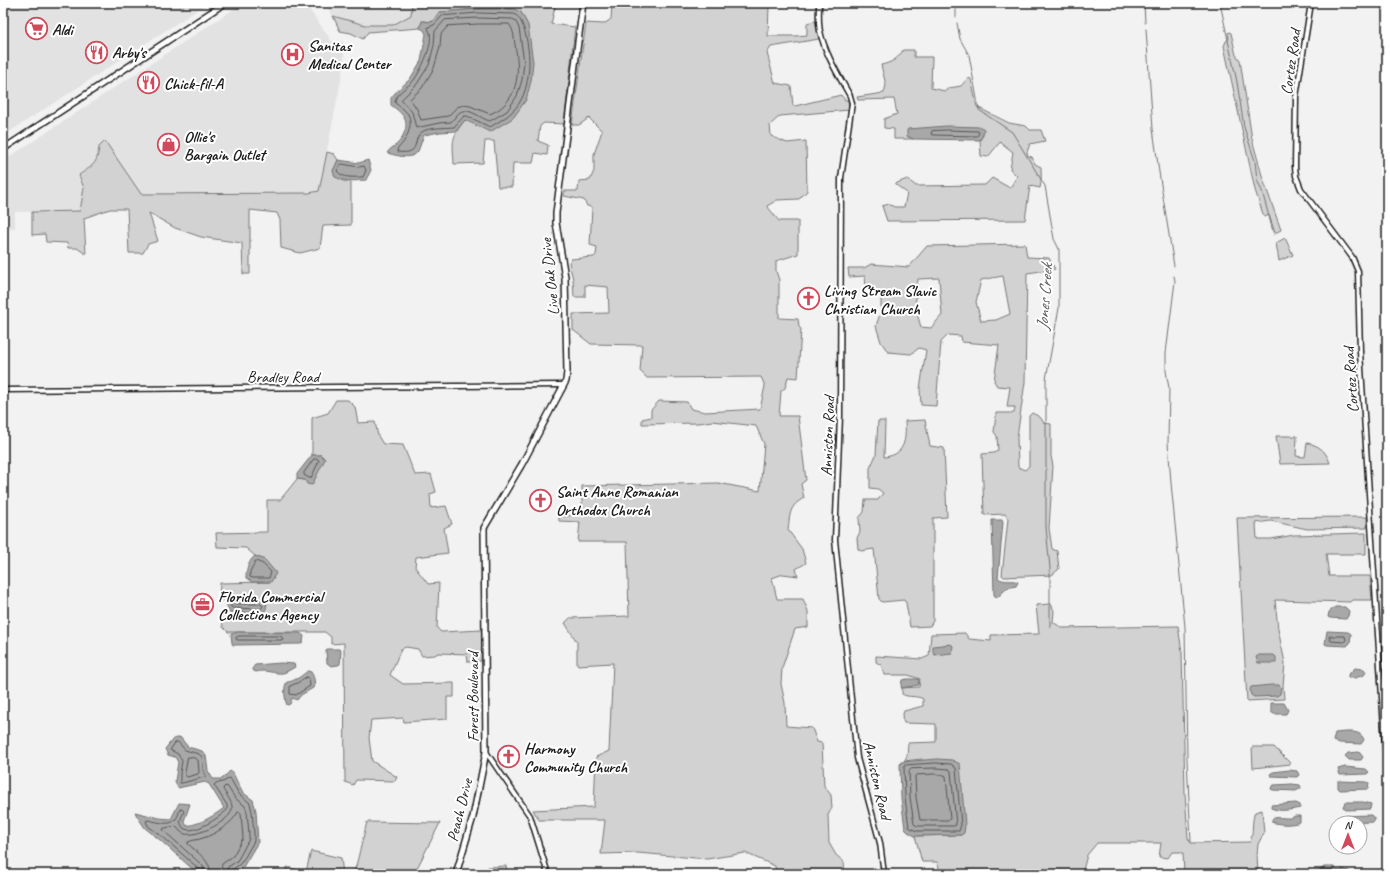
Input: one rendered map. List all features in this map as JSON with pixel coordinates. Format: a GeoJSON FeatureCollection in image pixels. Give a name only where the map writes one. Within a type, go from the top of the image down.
{"type":"FeatureCollection","features":[{"type":"Feature","properties":{"kind":"main road"},"geometry":{"type":"LineString","coordinates":[[3,149],[225,3]]}},
{"type":"Feature","properties":{"kind":"main road","name":"Live Oak Drive"},"geometry":{"type":"LineString","coordinates":[[484,528],[522,464],[566,380],[566,302],[564,264],[558,234],[556,213],[583,3]]}},
{"type":"Feature","properties":{"kind":"main road","name":"Forest Boulevard"},"geometry":{"type":"LineString","coordinates":[[484,528],[486,752]]}},
{"type":"Feature","properties":{"kind":"main road","name":"Peach Drive"},"geometry":{"type":"LineString","coordinates":[[456,874],[473,817],[486,752]]}},
{"type":"Feature","properties":{"kind":"street","name":"Anniston Road"},"geometry":{"type":"LineString","coordinates":[[819,3],[820,30],[852,103],[841,178],[840,416],[835,532],[857,758],[880,842],[884,874]]}},
{"type":"Feature","properties":{"kind":"street","name":"Cortez Road"},"geometry":{"type":"LineString","coordinates":[[1311,3],[1296,97],[1296,176],[1301,189],[1352,257],[1358,271],[1360,352],[1387,776]]}},
{"type":"Feature","properties":{"kind":"street","name":"Bradley Road"},"geometry":{"type":"LineString","coordinates":[[3,390],[563,386]]}},
{"type":"Feature","properties":{"kind":"street","name":"Forest Boulevard"},"geometry":{"type":"LineString","coordinates":[[486,752],[530,816],[548,874]]}},
{"type":"Feature","properties":{"kind":"shaded area"},"geometry":{"type":"Polygon","coordinates":[[[3,3],[208,3],[3,136],[3,3]]]}},
{"type":"Feature","properties":{"kind":"shaded area"},"geometry":{"type":"Polygon","coordinates":[[[243,3],[305,3],[333,43],[343,41],[343,70],[319,191],[309,193],[141,194],[99,147],[98,157],[94,164],[79,175],[84,188],[80,211],[15,212],[15,228],[3,229],[3,161],[243,3]]]}},
{"type":"Feature","properties":{"kind":"shaded area"},"geometry":{"type":"Polygon","coordinates":[[[324,3],[412,3],[411,15],[393,26],[365,25],[333,16],[324,3]]]}},
{"type":"Feature","properties":{"kind":"shaded area"},"geometry":{"type":"Polygon","coordinates":[[[412,3],[556,3],[551,24],[575,27],[564,124],[544,123],[540,126],[538,141],[548,145],[547,155],[535,153],[533,163],[513,163],[512,187],[498,187],[494,141],[485,141],[483,163],[454,164],[453,145],[455,136],[465,120],[514,9],[479,9],[440,12],[432,22],[422,21],[420,28],[368,32],[363,39],[351,33],[340,31],[333,16],[365,25],[393,25],[411,15],[412,3]]]}},
{"type":"Feature","properties":{"kind":"shaded area"},"geometry":{"type":"Polygon","coordinates":[[[786,3],[769,4],[768,36],[807,35],[807,23],[814,21],[816,22],[819,39],[771,47],[767,53],[775,83],[791,86],[793,106],[841,95],[845,100],[848,100],[849,110],[780,116],[770,125],[771,136],[787,143],[806,141],[807,191],[799,199],[777,200],[767,206],[779,221],[798,221],[798,254],[776,261],[776,271],[779,280],[779,318],[798,319],[799,327],[801,329],[798,378],[788,377],[785,388],[781,391],[779,416],[798,416],[806,480],[801,484],[804,498],[795,504],[791,511],[788,530],[802,549],[806,563],[796,569],[798,576],[783,574],[772,578],[777,599],[803,599],[808,611],[808,627],[795,629],[782,668],[781,684],[785,703],[786,726],[812,728],[817,742],[822,743],[824,786],[831,795],[832,808],[828,815],[829,843],[836,855],[844,862],[845,874],[776,874],[775,866],[745,853],[707,859],[638,853],[601,854],[605,820],[539,820],[533,810],[594,807],[596,757],[609,751],[613,663],[577,665],[577,642],[565,623],[570,618],[629,616],[627,542],[578,542],[580,522],[559,521],[559,517],[582,514],[582,486],[718,483],[760,491],[764,444],[756,426],[712,421],[699,423],[642,424],[642,419],[651,417],[651,410],[659,401],[687,402],[691,409],[705,412],[760,409],[765,386],[761,377],[647,378],[640,371],[642,345],[591,344],[573,330],[573,314],[609,313],[608,287],[585,285],[585,297],[574,297],[573,279],[569,263],[571,259],[594,257],[596,255],[597,247],[590,245],[592,207],[587,206],[584,200],[564,196],[564,191],[578,191],[579,181],[590,180],[594,171],[594,154],[602,131],[589,118],[579,125],[572,125],[586,23],[604,24],[611,19],[612,4],[786,3]]]}},
{"type":"Feature","properties":{"kind":"shaded area"},"geometry":{"type":"Polygon","coordinates":[[[1229,32],[1231,33],[1236,55],[1240,60],[1252,139],[1263,179],[1281,230],[1275,233],[1269,215],[1264,217],[1255,190],[1224,46],[1226,41],[1229,39],[1229,32]]]}},
{"type":"Feature","properties":{"kind":"shaded area"},"geometry":{"type":"Polygon","coordinates":[[[903,50],[914,50],[914,57],[932,57],[931,88],[945,91],[949,88],[961,86],[968,78],[971,79],[977,107],[1009,123],[1026,126],[1030,130],[1041,130],[1045,141],[1030,144],[1027,152],[1028,156],[1032,157],[1035,164],[1041,167],[1041,180],[1040,188],[1030,186],[1025,220],[887,221],[882,206],[889,204],[894,207],[904,207],[907,193],[895,184],[907,179],[916,186],[985,185],[992,178],[1010,188],[1017,176],[1010,169],[1013,152],[1000,142],[988,157],[981,156],[980,140],[983,135],[907,136],[913,139],[894,139],[894,129],[884,128],[884,119],[897,114],[894,99],[858,100],[857,97],[884,93],[886,85],[881,65],[894,60],[903,50]]]}},
{"type":"Feature","properties":{"kind":"shaded area"},"geometry":{"type":"Polygon","coordinates":[[[105,141],[141,194],[309,193],[319,191],[327,152],[334,154],[338,160],[333,171],[343,181],[351,182],[351,225],[323,226],[320,248],[300,253],[281,248],[280,220],[277,213],[250,210],[250,274],[243,274],[242,243],[201,237],[175,228],[149,213],[158,241],[148,244],[143,253],[129,253],[127,209],[110,209],[84,218],[86,254],[77,248],[68,248],[67,243],[46,242],[45,234],[32,235],[32,212],[80,211],[84,188],[79,175],[94,164],[99,147],[105,141]]]}},
{"type":"Feature","properties":{"kind":"shaded area"},"geometry":{"type":"Polygon","coordinates":[[[1285,238],[1293,255],[1279,261],[1276,243],[1285,238]]]}},
{"type":"Feature","properties":{"kind":"shaded area"},"geometry":{"type":"Polygon","coordinates":[[[1025,244],[1027,257],[1049,258],[1055,269],[1027,273],[1025,382],[1017,437],[1018,467],[1025,470],[1029,466],[1029,416],[1032,413],[1040,417],[1044,423],[1051,424],[1051,456],[1053,466],[1049,528],[1052,549],[1057,551],[1059,569],[1052,575],[1004,577],[1002,575],[1008,519],[1005,514],[984,515],[982,454],[994,453],[998,450],[997,436],[994,432],[996,413],[1014,413],[1015,407],[1007,407],[1010,387],[997,386],[994,381],[999,345],[962,342],[961,336],[948,335],[941,342],[936,406],[921,405],[920,389],[926,350],[919,348],[911,354],[888,352],[881,342],[876,326],[881,311],[881,297],[874,290],[866,290],[865,276],[849,277],[848,268],[864,268],[871,264],[909,267],[927,246],[1025,244]],[[1003,276],[981,280],[976,302],[981,321],[996,320],[1010,314],[1003,276]],[[939,278],[918,279],[915,307],[921,327],[931,328],[942,315],[939,278]]]}},
{"type":"Feature","properties":{"kind":"shaded area"},"geometry":{"type":"Polygon","coordinates":[[[336,400],[348,400],[355,407],[358,423],[375,422],[378,436],[383,444],[403,445],[415,475],[431,474],[436,492],[430,494],[431,508],[446,506],[452,524],[444,528],[448,553],[416,557],[415,567],[428,584],[439,583],[437,628],[441,632],[482,630],[481,661],[468,662],[467,654],[438,653],[435,655],[422,656],[418,649],[406,647],[401,649],[390,675],[403,684],[454,683],[454,697],[447,697],[447,719],[404,722],[403,718],[371,720],[369,738],[372,761],[397,777],[395,781],[356,780],[353,785],[345,782],[344,643],[331,644],[331,637],[325,632],[228,632],[223,627],[221,612],[263,613],[267,604],[266,600],[219,600],[220,583],[271,582],[265,560],[255,556],[246,548],[217,547],[216,533],[267,532],[267,500],[280,500],[297,479],[305,480],[321,455],[312,455],[312,418],[328,413],[336,400]]]}},
{"type":"Feature","properties":{"kind":"shaded area"},"geometry":{"type":"Polygon","coordinates":[[[925,420],[930,446],[944,448],[947,517],[933,518],[933,621],[930,626],[910,627],[906,603],[904,600],[882,602],[879,599],[874,549],[861,551],[858,549],[857,538],[860,532],[859,518],[864,512],[865,500],[878,500],[883,493],[878,489],[870,488],[870,468],[876,455],[878,421],[885,421],[884,457],[891,456],[901,449],[905,439],[905,421],[925,420]]]}},
{"type":"Feature","properties":{"kind":"shaded area"},"geometry":{"type":"Polygon","coordinates":[[[1276,436],[1297,436],[1296,456],[1305,457],[1307,443],[1315,445],[1322,449],[1330,463],[1280,464],[1276,436]]]}},
{"type":"Feature","properties":{"kind":"shaded area"},"geometry":{"type":"Polygon","coordinates":[[[1367,517],[1367,528],[1307,529],[1271,521],[1256,523],[1257,539],[1271,539],[1294,535],[1366,533],[1366,554],[1326,554],[1329,576],[1370,576],[1372,600],[1352,600],[1350,602],[1275,600],[1278,629],[1285,663],[1283,686],[1284,699],[1247,701],[1237,518],[1367,517]]]}},
{"type":"Feature","properties":{"kind":"shaded area"},"geometry":{"type":"Polygon","coordinates":[[[1051,604],[1054,611],[1053,622],[1062,628],[1178,626],[1182,652],[1185,793],[1188,838],[1191,843],[1250,842],[1255,812],[1262,810],[1264,833],[1258,844],[1258,874],[1184,874],[1183,852],[1172,852],[1168,858],[1159,857],[1161,843],[1097,843],[1087,855],[1082,874],[954,874],[941,873],[937,862],[922,862],[915,836],[961,835],[922,759],[904,761],[907,756],[908,743],[936,742],[936,724],[904,723],[902,717],[904,711],[923,706],[923,699],[902,694],[902,688],[919,687],[920,679],[908,675],[885,675],[881,665],[876,662],[876,656],[922,659],[929,656],[931,634],[965,633],[969,639],[991,641],[991,635],[1039,634],[1036,605],[1051,604]]]}},
{"type":"Feature","properties":{"kind":"shaded area"},"geometry":{"type":"Polygon","coordinates":[[[1252,747],[1274,747],[1291,764],[1253,768],[1252,747]]]}},
{"type":"Feature","properties":{"kind":"shaded area"},"geometry":{"type":"Polygon","coordinates":[[[367,822],[440,823],[414,874],[354,874],[367,822]]]}},
{"type":"Feature","properties":{"kind":"shaded area"},"geometry":{"type":"Polygon","coordinates":[[[311,851],[341,858],[343,874],[284,874],[287,867],[306,872],[311,851]]]}},
{"type":"Feature","properties":{"kind":"shaded area"},"geometry":{"type":"Polygon","coordinates":[[[506,866],[508,874],[487,874],[488,867],[506,866]]]}},
{"type":"Feature","properties":{"kind":"water"},"geometry":{"type":"Polygon","coordinates":[[[479,9],[514,9],[521,12],[528,25],[533,62],[531,81],[526,100],[513,118],[490,132],[465,120],[456,131],[424,135],[418,151],[412,156],[399,156],[387,153],[400,141],[405,131],[405,119],[391,105],[391,98],[410,79],[421,61],[426,34],[424,30],[420,28],[422,21],[432,22],[439,12],[479,9]]]}},
{"type":"Feature","properties":{"kind":"water"},"geometry":{"type":"Polygon","coordinates":[[[947,126],[980,127],[984,129],[980,140],[913,139],[907,136],[908,129],[947,126]]]}},
{"type":"Feature","properties":{"kind":"water"},"geometry":{"type":"Polygon","coordinates":[[[338,160],[359,163],[368,160],[371,170],[366,180],[350,181],[339,179],[335,177],[333,171],[338,160]]]}},
{"type":"Feature","properties":{"kind":"water"},"geometry":{"type":"Polygon","coordinates":[[[312,455],[321,455],[325,459],[312,485],[307,484],[305,480],[297,479],[297,474],[312,455]]]}},
{"type":"Feature","properties":{"kind":"water"},"geometry":{"type":"Polygon","coordinates":[[[992,520],[1002,520],[1003,522],[998,578],[1018,582],[1016,586],[1007,588],[998,597],[994,595],[992,520]]]}},
{"type":"Feature","properties":{"kind":"water"},"geometry":{"type":"Polygon","coordinates":[[[255,556],[265,560],[276,573],[271,582],[252,582],[246,578],[248,566],[255,556]]]}},
{"type":"Feature","properties":{"kind":"water"},"geometry":{"type":"Polygon","coordinates":[[[233,600],[266,600],[267,604],[263,613],[230,612],[226,603],[233,600]]]}},
{"type":"Feature","properties":{"kind":"water"},"geometry":{"type":"Polygon","coordinates":[[[1335,607],[1345,607],[1349,611],[1346,619],[1328,617],[1329,612],[1335,607]]]}},
{"type":"Feature","properties":{"kind":"water"},"geometry":{"type":"Polygon","coordinates":[[[1327,631],[1348,632],[1351,634],[1350,643],[1347,646],[1325,644],[1327,631]]]}},
{"type":"Feature","properties":{"kind":"water"},"geometry":{"type":"Polygon","coordinates":[[[238,632],[300,633],[304,636],[303,642],[300,644],[233,645],[231,634],[238,632]]]}},
{"type":"Feature","properties":{"kind":"water"},"geometry":{"type":"Polygon","coordinates":[[[951,644],[953,646],[952,653],[935,655],[933,653],[933,646],[951,644]]]}},
{"type":"Feature","properties":{"kind":"water"},"geometry":{"type":"Polygon","coordinates":[[[327,649],[339,649],[341,651],[340,664],[331,666],[327,663],[327,649]]]}},
{"type":"Feature","properties":{"kind":"water"},"geometry":{"type":"Polygon","coordinates":[[[1259,655],[1274,655],[1276,657],[1276,663],[1258,663],[1256,657],[1259,655]]]}},
{"type":"Feature","properties":{"kind":"water"},"geometry":{"type":"Polygon","coordinates":[[[281,663],[294,664],[295,667],[283,673],[262,671],[256,672],[252,670],[255,665],[281,663]]]}},
{"type":"Feature","properties":{"kind":"water"},"geometry":{"type":"Polygon","coordinates":[[[1355,668],[1364,669],[1366,672],[1364,675],[1355,678],[1348,678],[1348,675],[1355,668]]]}},
{"type":"Feature","properties":{"kind":"water"},"geometry":{"type":"Polygon","coordinates":[[[308,671],[311,672],[314,678],[313,688],[301,695],[297,700],[292,698],[290,704],[287,705],[285,687],[287,682],[293,681],[308,671]]]}},
{"type":"Feature","properties":{"kind":"water"},"geometry":{"type":"Polygon","coordinates":[[[918,679],[918,685],[902,688],[902,680],[918,679]]]}},
{"type":"Feature","properties":{"kind":"water"},"geometry":{"type":"Polygon","coordinates":[[[1279,685],[1281,688],[1280,694],[1277,696],[1254,697],[1251,695],[1251,687],[1279,685]]]}},
{"type":"Feature","properties":{"kind":"water"},"geometry":{"type":"Polygon","coordinates":[[[1271,703],[1284,703],[1288,710],[1286,714],[1274,714],[1271,712],[1271,703]]]}},
{"type":"Feature","properties":{"kind":"water"},"geometry":{"type":"Polygon","coordinates":[[[1354,732],[1359,734],[1364,740],[1361,744],[1340,743],[1333,741],[1335,733],[1354,732]]]}},
{"type":"Feature","properties":{"kind":"water"},"geometry":{"type":"Polygon","coordinates":[[[180,737],[188,747],[202,751],[206,756],[208,771],[213,779],[222,779],[230,771],[233,773],[242,792],[253,800],[256,811],[258,842],[243,867],[232,874],[198,874],[145,828],[135,812],[159,818],[171,819],[179,803],[190,804],[184,821],[187,826],[207,819],[224,808],[209,784],[205,782],[178,788],[175,781],[178,762],[175,757],[168,755],[165,749],[173,739],[180,737]]]}},
{"type":"Feature","properties":{"kind":"water"},"geometry":{"type":"Polygon","coordinates":[[[1359,752],[1363,757],[1361,760],[1349,760],[1345,756],[1348,753],[1359,752]]]}},
{"type":"Feature","properties":{"kind":"water"},"geometry":{"type":"Polygon","coordinates":[[[937,759],[952,760],[960,764],[965,825],[964,833],[961,835],[915,836],[905,829],[901,798],[900,765],[901,762],[937,759]]]}},
{"type":"Feature","properties":{"kind":"water"},"geometry":{"type":"Polygon","coordinates":[[[1345,767],[1366,769],[1369,772],[1367,774],[1340,775],[1338,769],[1345,767]]]}},
{"type":"Feature","properties":{"kind":"water"},"geometry":{"type":"Polygon","coordinates":[[[1289,770],[1297,771],[1299,775],[1297,777],[1271,776],[1270,774],[1273,772],[1289,770]]]}},
{"type":"Feature","properties":{"kind":"water"},"geometry":{"type":"Polygon","coordinates":[[[1338,781],[1369,783],[1368,789],[1340,790],[1338,788],[1338,781]]]}},
{"type":"Feature","properties":{"kind":"water"},"geometry":{"type":"Polygon","coordinates":[[[1274,785],[1300,785],[1301,788],[1296,791],[1271,789],[1274,785]]]}},
{"type":"Feature","properties":{"kind":"water"},"geometry":{"type":"Polygon","coordinates":[[[1345,802],[1363,802],[1371,804],[1370,809],[1348,810],[1343,807],[1345,802]]]}},
{"type":"Feature","properties":{"kind":"water"},"geometry":{"type":"Polygon","coordinates":[[[1296,803],[1300,805],[1300,808],[1281,810],[1271,808],[1271,805],[1296,803]]]}},
{"type":"Feature","properties":{"kind":"water"},"geometry":{"type":"Polygon","coordinates":[[[1368,815],[1371,815],[1374,818],[1374,822],[1368,822],[1368,815]]]}},
{"type":"Feature","properties":{"kind":"water"},"geometry":{"type":"Polygon","coordinates":[[[1300,816],[1300,822],[1293,824],[1279,824],[1272,822],[1272,819],[1275,818],[1289,818],[1300,816]]]}},
{"type":"Feature","properties":{"kind":"water"},"geometry":{"type":"Polygon","coordinates":[[[1324,867],[1334,867],[1336,870],[1341,871],[1342,869],[1349,871],[1350,874],[1320,874],[1319,871],[1324,867]]]}},
{"type":"Feature","properties":{"kind":"waterway","name":"Jones Creek"},"geometry":{"type":"LineString","coordinates":[[956,3],[956,17]]}},
{"type":"Feature","properties":{"kind":"waterway"},"geometry":{"type":"LineString","coordinates":[[1144,3],[1145,23]]}},
{"type":"Feature","properties":{"kind":"waterway"},"geometry":{"type":"LineString","coordinates":[[1220,3],[1237,82],[1244,127],[1255,161],[1257,180],[1262,191],[1274,235]]}},
{"type":"Feature","properties":{"kind":"waterway","name":"Jones Creek"},"geometry":{"type":"LineString","coordinates":[[957,23],[960,39],[969,55],[979,110],[1012,132],[1045,186],[1054,239],[1059,249],[1059,308],[1046,379],[1046,528],[1050,568],[1050,627]]}},
{"type":"Feature","properties":{"kind":"waterway"},"geometry":{"type":"LineString","coordinates":[[1146,29],[1153,129],[1174,266]]}},
{"type":"Feature","properties":{"kind":"waterway"},"geometry":{"type":"LineString","coordinates":[[1174,276],[1175,281],[1166,353],[1166,371],[1169,388],[1168,442],[1185,627],[1187,760],[1191,842]]}},
{"type":"Feature","properties":{"kind":"place","name":"Aldi"},"geometry":{"type":"Point","coordinates":[37,29]}},
{"type":"Feature","properties":{"kind":"place","name":"Arby's"},"geometry":{"type":"Point","coordinates":[97,52]}},
{"type":"Feature","properties":{"kind":"place","name":"Sanitas Medical Center"},"geometry":{"type":"Point","coordinates":[293,54]}},
{"type":"Feature","properties":{"kind":"place","name":"Chick-fil-A"},"geometry":{"type":"Point","coordinates":[149,83]}},
{"type":"Feature","properties":{"kind":"place","name":"Ollie's Bargain Outlet"},"geometry":{"type":"Point","coordinates":[168,145]}},
{"type":"Feature","properties":{"kind":"place","name":"Living Stream Slavic Christian Church"},"geometry":{"type":"Point","coordinates":[808,299]}},
{"type":"Feature","properties":{"kind":"place","name":"Saint Anne Romanian Orthodox Church"},"geometry":{"type":"Point","coordinates":[540,500]}},
{"type":"Feature","properties":{"kind":"place","name":"Florida Commercial Collections Agency"},"geometry":{"type":"Point","coordinates":[203,605]}},
{"type":"Feature","properties":{"kind":"place","name":"Harmony Community Church"},"geometry":{"type":"Point","coordinates":[508,757]}}]}
